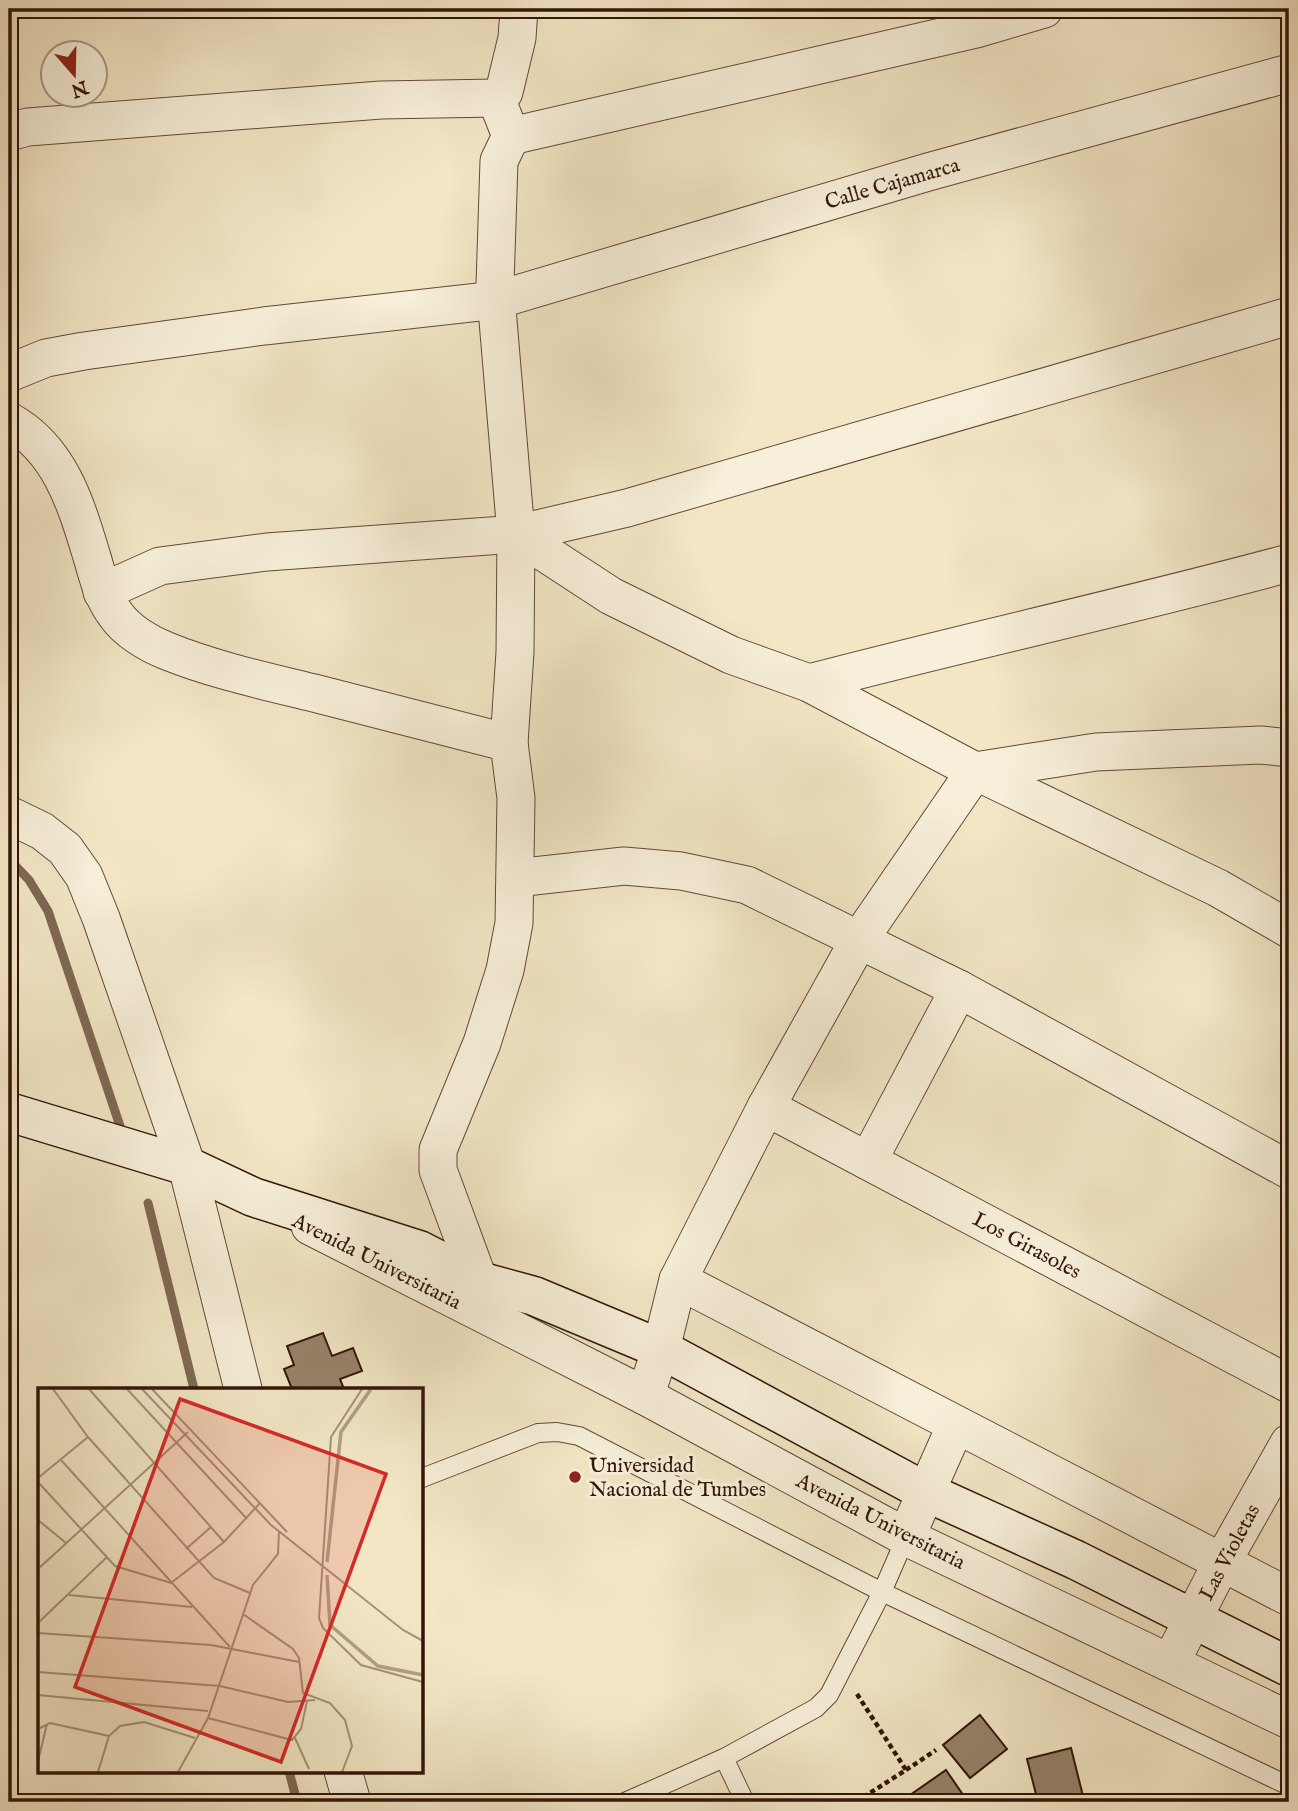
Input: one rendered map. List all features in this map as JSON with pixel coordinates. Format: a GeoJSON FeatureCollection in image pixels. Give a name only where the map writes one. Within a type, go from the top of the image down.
{"type":"FeatureCollection","features":[{"type":"Feature","properties":{"kind":"main road"},"geometry":{"type":"LineString","coordinates":[[9,1112],[187,1166],[253,1197],[419,1250],[480,1281],[534,1296],[661,1349],[926,1492],[1076,1560],[1289,1667]]}},
{"type":"Feature","properties":{"kind":"street"},"geometry":{"type":"LineString","coordinates":[[9,132],[28,127],[381,100],[496,98],[504,92],[517,38],[519,9]]}},
{"type":"Feature","properties":{"kind":"street"},"geometry":{"type":"LineString","coordinates":[[510,136],[976,29],[1044,9]]}},
{"type":"Feature","properties":{"kind":"street","name":"Calle Cajamarca"},"geometry":{"type":"LineString","coordinates":[[9,373],[46,358],[84,351],[264,326],[496,300],[928,172],[1289,73]]}},
{"type":"Feature","properties":{"kind":"street"},"geometry":{"type":"LineString","coordinates":[[480,1281],[438,1170],[438,1150],[482,1043],[505,970],[514,923],[516,798],[509,743],[515,652],[516,534],[496,300],[495,245],[499,162],[510,136],[496,98]]}},
{"type":"Feature","properties":{"kind":"street"},"geometry":{"type":"LineString","coordinates":[[102,592],[160,566],[267,552],[516,534],[627,508],[1289,316]]}},
{"type":"Feature","properties":{"kind":"street"},"geometry":{"type":"LineString","coordinates":[[9,421],[42,446],[57,466],[79,513],[102,592],[127,627],[165,651],[256,679],[509,743]]}},
{"type":"Feature","properties":{"kind":"street"},"geometry":{"type":"LineString","coordinates":[[516,534],[611,596],[731,655],[809,683],[975,771],[1218,888],[1289,929]]}},
{"type":"Feature","properties":{"kind":"street"},"geometry":{"type":"LineString","coordinates":[[809,683],[920,653],[1176,593],[1289,563]]}},
{"type":"Feature","properties":{"kind":"street"},"geometry":{"type":"LineString","coordinates":[[645,1396],[661,1349],[678,1280],[766,1107],[859,940],[975,771],[1096,752],[1261,745],[1289,748]]}},
{"type":"Feature","properties":{"kind":"street"},"geometry":{"type":"LineString","coordinates":[[9,815],[42,831],[65,849],[84,876],[187,1166],[243,1388]]}},
{"type":"Feature","properties":{"kind":"street"},"geometry":{"type":"LineString","coordinates":[[516,878],[624,866],[681,871],[747,885],[959,989],[1289,1170]]}},
{"type":"Feature","properties":{"kind":"street"},"geometry":{"type":"LineString","coordinates":[[868,1161],[959,989]]}},
{"type":"Feature","properties":{"kind":"street","name":"Los Girasoles"},"geometry":{"type":"LineString","coordinates":[[766,1107],[1289,1384]]}},
{"type":"Feature","properties":{"kind":"street","name":"Avenida Universitaria"},"geometry":{"type":"LineString","coordinates":[[253,1197],[645,1396],[906,1537],[1289,1720]]}},
{"type":"Feature","properties":{"kind":"street"},"geometry":{"type":"LineString","coordinates":[[678,1280],[1289,1597]]}},
{"type":"Feature","properties":{"kind":"street"},"geometry":{"type":"LineString","coordinates":[[906,1537],[956,1425]]}},
{"type":"Feature","properties":{"kind":"street","name":"Las Violetas"},"geometry":{"type":"LineString","coordinates":[[1171,1662],[1222,1562],[1289,1443]]}},
{"type":"Feature","properties":{"kind":"street"},"geometry":{"type":"LineString","coordinates":[[343,1772],[352,1802]]}},
{"type":"Feature","properties":{"kind":"lane"},"geometry":{"type":"LineString","coordinates":[[424,1477],[538,1433],[557,1432],[579,1436],[882,1592],[1289,1786]]}},
{"type":"Feature","properties":{"kind":"lane"},"geometry":{"type":"LineString","coordinates":[[625,1802],[724,1758],[816,1708],[829,1695],[882,1592],[906,1537]]}},
{"type":"Feature","properties":{"kind":"lane"},"geometry":{"type":"LineString","coordinates":[[724,1758],[745,1802]]}},
{"type":"Feature","properties":{"kind":"path"},"geometry":{"type":"LineString","coordinates":[[841,1670],[906,1770]]}},
{"type":"Feature","properties":{"kind":"path"},"geometry":{"type":"LineString","coordinates":[[859,1801],[936,1750]]}},
{"type":"Feature","properties":{"kind":"building"},"geometry":{"type":"Polygon","coordinates":[[[323,1333],[332,1356],[353,1348],[362,1371],[340,1379],[344,1388],[292,1388],[284,1369],[294,1365],[287,1346],[323,1333]]]}},
{"type":"Feature","properties":{"kind":"building"},"geometry":{"type":"Polygon","coordinates":[[[980,1715],[1007,1749],[970,1778],[943,1745],[980,1715]]]}},
{"type":"Feature","properties":{"kind":"building"},"geometry":{"type":"Polygon","coordinates":[[[1071,1748],[1083,1796],[1058,1802],[1038,1802],[1027,1759],[1071,1748]]]}},
{"type":"Feature","properties":{"kind":"building"},"geometry":{"type":"Polygon","coordinates":[[[946,1770],[968,1802],[900,1802],[946,1770]]]}},
{"type":"Feature","properties":{"kind":"waterway"},"geometry":{"type":"LineString","coordinates":[[9,859],[29,880],[48,911],[122,1132]]}},
{"type":"Feature","properties":{"kind":"waterway"},"geometry":{"type":"LineString","coordinates":[[148,1203],[194,1388]]}},
{"type":"Feature","properties":{"kind":"waterway"},"geometry":{"type":"LineString","coordinates":[[289,1772],[297,1802]]}},
{"type":"Feature","properties":{"kind":"place","name":"Universidad Nacional de Tumbes"},"geometry":{"type":"Point","coordinates":[575,1477]}}]}
